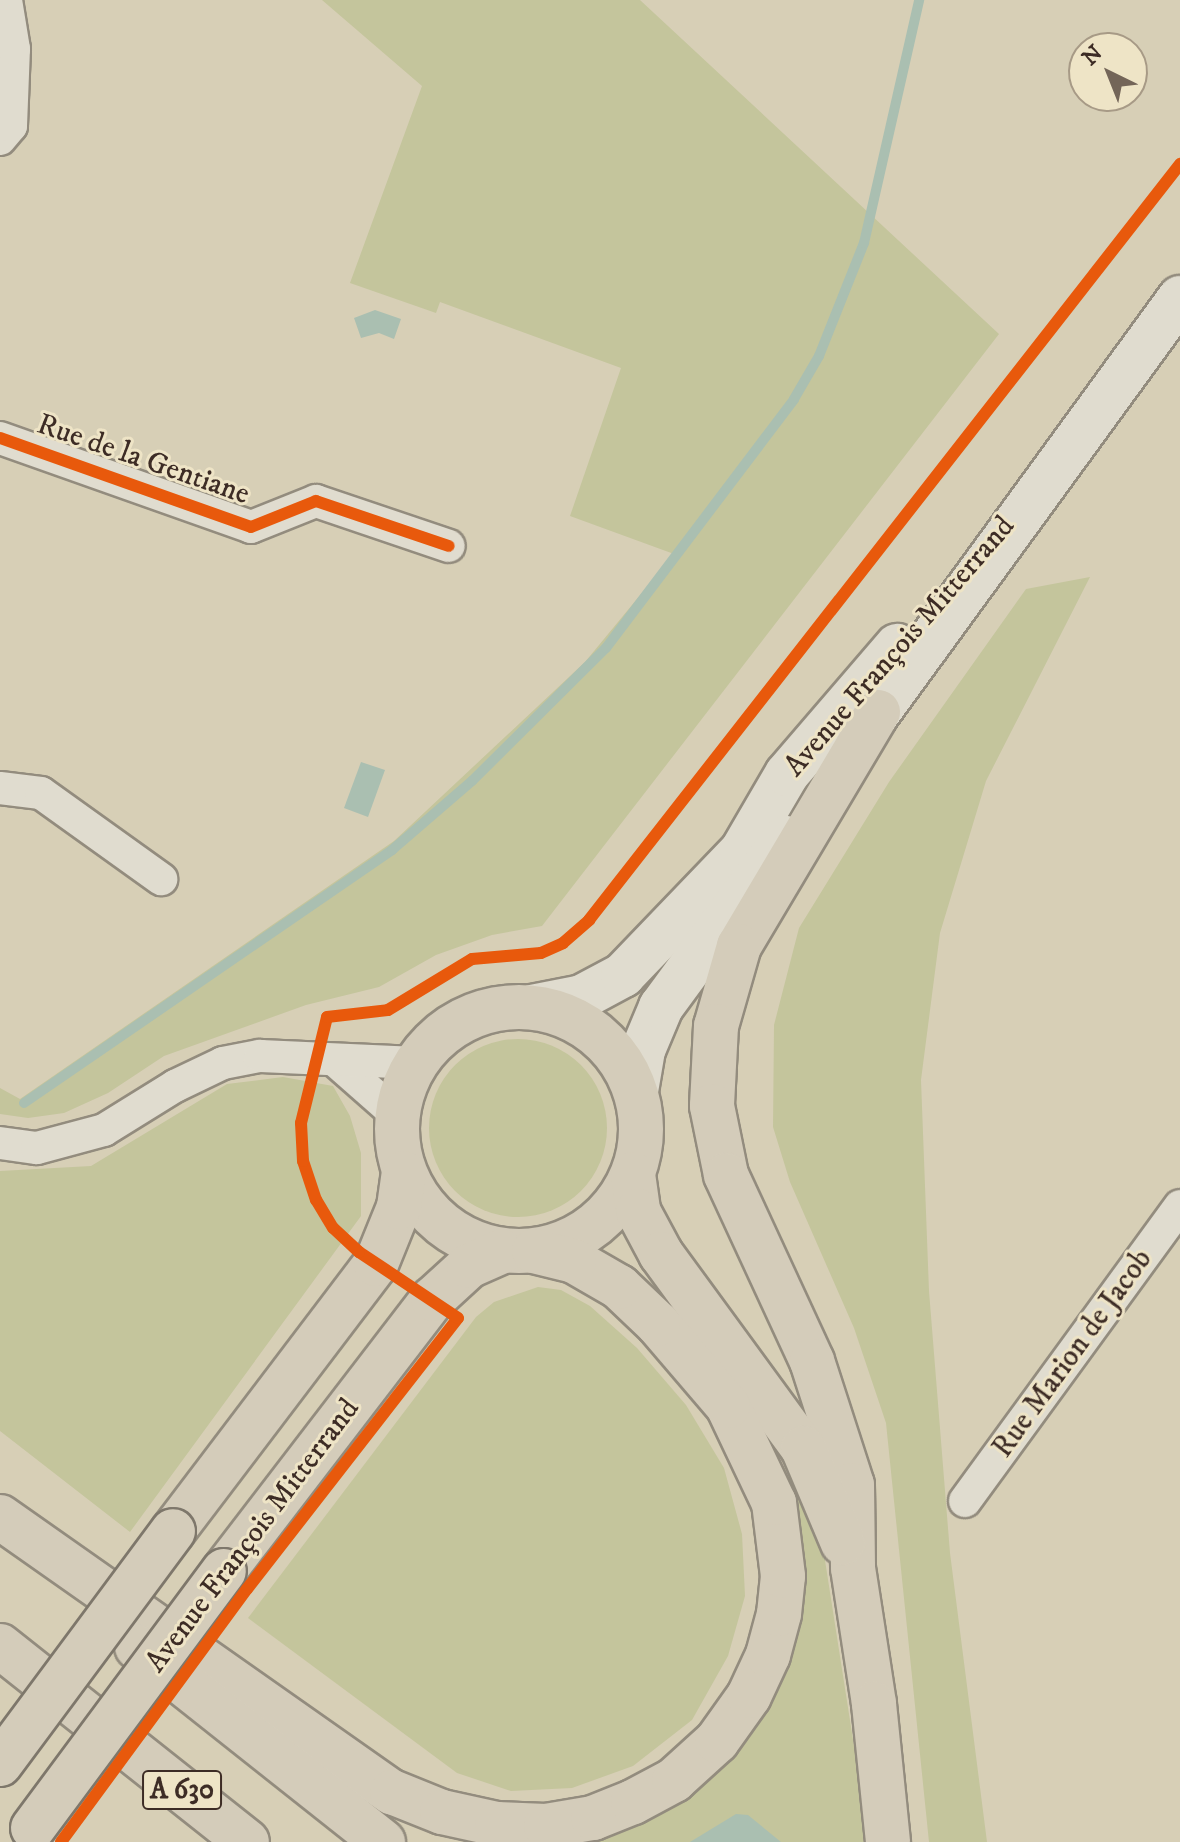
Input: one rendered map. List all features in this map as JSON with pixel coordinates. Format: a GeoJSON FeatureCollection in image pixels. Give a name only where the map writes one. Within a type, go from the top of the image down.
{"type":"FeatureCollection","features":[{"type":"Feature","properties":{"kind":"main road","name":"Avenue François Mitterrand"},"geometry":{"type":"LineString","coordinates":[[28,1835],[224,1571],[433,1299],[469,1266],[518,1251],[566,1243],[594,1226],[618,1203],[633,1174],[642,1133],[636,1091],[643,1050],[661,1007],[878,712],[1027,501],[1180,298]]}},
{"type":"Feature","properties":{"kind":"main road","name":"Avenue François Mitterrand"},"geometry":{"type":"LineString","coordinates":[[0,1764],[376,1264],[399,1207],[404,1173],[397,1115],[417,1063],[454,1025],[491,1009],[531,1007],[582,997],[623,975],[742,851],[787,774],[855,692],[1027,501]]}},
{"type":"Feature","properties":{"kind":"main road"},"geometry":{"type":"LineString","coordinates":[[878,712],[739,946],[716,1026],[712,1106],[726,1175],[837,1426],[852,1485],[853,1568],[874,1704],[888,1842]]}},
{"type":"Feature","properties":{"kind":"main road","name":"Avenue François Mitterrand"},"geometry":{"type":"LineString","coordinates":[[531,1007],[566,1015],[596,1033],[620,1059],[636,1091]]}},
{"type":"Feature","properties":{"kind":"main road","name":"Avenue François Mitterrand"},"geometry":{"type":"LineString","coordinates":[[404,1173],[419,1202],[442,1225],[470,1242],[518,1251]]}},
{"type":"Feature","properties":{"kind":"main road"},"geometry":{"type":"LineString","coordinates":[[633,1174],[638,1211],[661,1254],[803,1448],[853,1568]]}},
{"type":"Feature","properties":{"kind":"main road"},"geometry":{"type":"LineString","coordinates":[[0,1517],[392,1792],[442,1812],[497,1824],[546,1826],[593,1818],[633,1802],[674,1780],[717,1741],[749,1696],[779,1614],[783,1576],[774,1503],[728,1406],[658,1324],[619,1287],[574,1261],[518,1251]]}},
{"type":"Feature","properties":{"kind":"main road","name":"A 630"},"geometry":{"type":"LineString","coordinates":[[0,1538],[383,1842]]}},
{"type":"Feature","properties":{"kind":"main road","name":"A 630"},"geometry":{"type":"LineString","coordinates":[[0,1646],[247,1842]]}},
{"type":"Feature","properties":{"kind":"main road"},"geometry":{"type":"LineString","coordinates":[[0,1685],[117,1739]]}},
{"type":"Feature","properties":{"kind":"street"},"geometry":{"type":"LineString","coordinates":[[0,139],[11,126],[12,113],[14,49],[6,0]]}},
{"type":"Feature","properties":{"kind":"street","name":"Rue de la Gentiane"},"geometry":{"type":"LineString","coordinates":[[0,438],[251,527],[316,501],[449,546]]}},
{"type":"Feature","properties":{"kind":"street"},"geometry":{"type":"LineString","coordinates":[[0,788],[41,793],[161,879]]}},
{"type":"Feature","properties":{"kind":"street"},"geometry":{"type":"LineString","coordinates":[[0,1143],[37,1148],[104,1130],[223,1063],[296,1054],[338,1063],[417,1063]]}},
{"type":"Feature","properties":{"kind":"street"},"geometry":{"type":"LineString","coordinates":[[338,1063],[397,1115]]}},
{"type":"Feature","properties":{"kind":"street","name":"Rue Marion de Jacob"},"geometry":{"type":"LineString","coordinates":[[965,1501],[1180,1206]]}},
{"type":"Feature","properties":{"kind":"green space"},"geometry":{"type":"Polygon","coordinates":[[[322,0],[640,0],[999,334],[542,926],[492,935],[436,955],[379,987],[306,1005],[164,1056],[108,1093],[64,1113],[28,1118],[0,1114],[0,1088],[20,1099],[394,841],[585,662],[674,554],[570,516],[621,368],[440,302],[436,313],[350,283],[422,86],[322,0]]]}},
{"type":"Feature","properties":{"kind":"green space"},"geometry":{"type":"Polygon","coordinates":[[[1090,577],[986,781],[940,933],[921,1080],[929,1291],[950,1553],[987,1842],[929,1842],[886,1423],[854,1328],[790,1182],[773,1127],[774,1025],[799,928],[889,782],[1026,589],[1090,577]]]}},
{"type":"Feature","properties":{"kind":"green space"},"geometry":{"type":"Polygon","coordinates":[[[518,1039],[535,1040],[552,1046],[581,1065],[600,1094],[606,1111],[606,1145],[600,1162],[581,1191],[552,1210],[535,1216],[518,1217],[501,1216],[484,1210],[455,1191],[436,1162],[430,1145],[429,1128],[430,1111],[436,1094],[455,1065],[484,1046],[501,1040],[518,1039]]]}},
{"type":"Feature","properties":{"kind":"green space"},"geometry":{"type":"Polygon","coordinates":[[[283,1077],[333,1086],[350,1116],[361,1153],[361,1216],[130,1532],[0,1431],[0,1171],[91,1166],[227,1084],[283,1077]]]}},
{"type":"Feature","properties":{"kind":"green space"},"geometry":{"type":"Polygon","coordinates":[[[538,1287],[561,1290],[590,1306],[637,1348],[686,1405],[724,1468],[742,1534],[745,1596],[728,1656],[692,1720],[633,1766],[572,1788],[511,1791],[457,1773],[248,1618],[476,1317],[494,1302],[538,1287]]]}},
{"type":"Feature","properties":{"kind":"green space"},"geometry":{"type":"Polygon","coordinates":[[[783,1444],[824,1554],[869,1842],[568,1842],[612,1833],[667,1811],[708,1781],[746,1740],[777,1681],[799,1533],[783,1444]]]}},
{"type":"Feature","properties":{"kind":"shaded area"},"geometry":{"type":"Polygon","coordinates":[[[375,310],[401,319],[394,339],[379,333],[361,338],[354,318],[375,310]]]}},
{"type":"Feature","properties":{"kind":"shaded area"},"geometry":{"type":"Polygon","coordinates":[[[361,762],[385,770],[368,817],[344,808],[361,762]]]}},
{"type":"Feature","properties":{"kind":"shaded area"},"geometry":{"type":"Polygon","coordinates":[[[736,1814],[748,1815],[781,1842],[690,1842],[736,1814]]]}},
{"type":"Feature","properties":{"kind":"waterway"},"geometry":{"type":"LineString","coordinates":[[24,1103],[392,850],[472,781],[606,648],[794,399],[819,356],[864,243],[919,0]]}},
{"type":"Feature","properties":{"kind":"cycle path"},"geometry":{"type":"LineString","coordinates":[[61,1842],[247,1589],[458,1318],[359,1252],[333,1228],[316,1200],[303,1161],[301,1123],[327,1017],[388,1010],[472,959],[541,953],[563,943],[589,920],[1180,164]]}},
{"type":"Feature","properties":{"kind":"cycle path"},"geometry":{"type":"LineString","coordinates":[[0,438],[251,527],[316,501],[449,546]]}}]}
